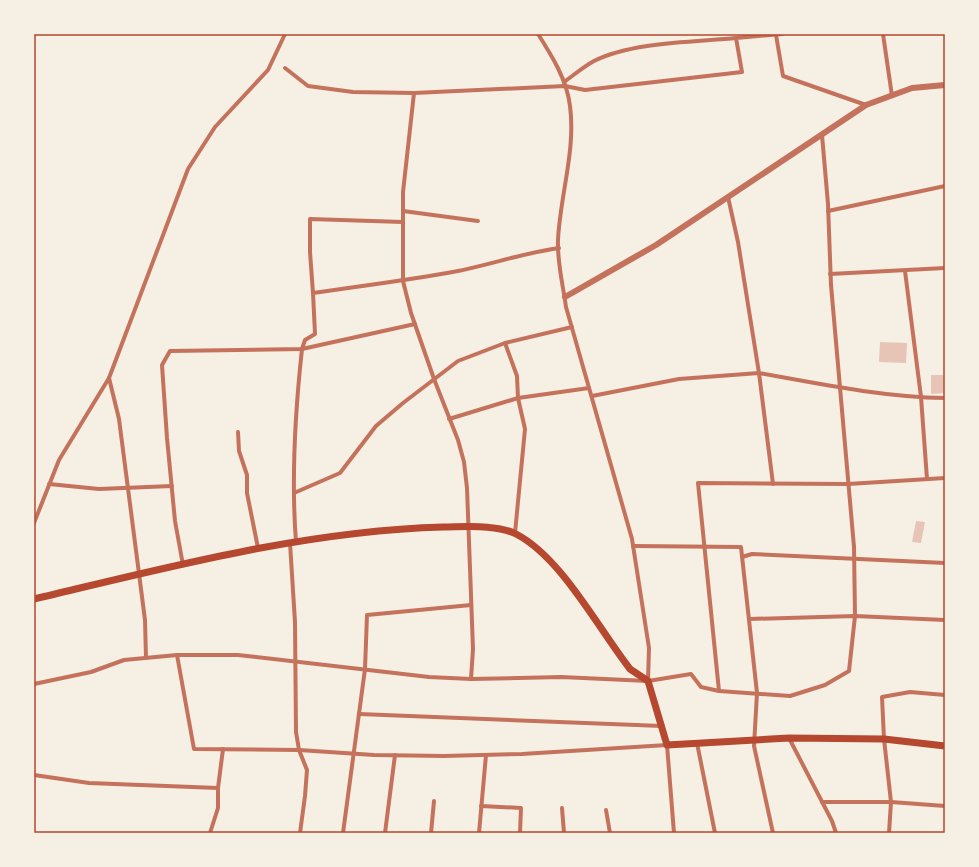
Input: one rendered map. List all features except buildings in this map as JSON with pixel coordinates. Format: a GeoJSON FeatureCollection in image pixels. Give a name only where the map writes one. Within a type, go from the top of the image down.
{"type":"FeatureCollection","features":[{"type":"Feature","properties":{"kind":"main road"},"geometry":{"type":"LineString","coordinates":[[34,599],[258,548],[293,542],[348,534],[415,528],[467,527],[497,529],[515,533],[550,560],[630,669],[648,681],[667,745],[789,738],[884,740],[945,746]]}},
{"type":"Feature","properties":{"kind":"street"},"geometry":{"type":"LineString","coordinates":[[34,523],[59,460],[109,378],[188,169],[215,127],[268,70],[285,34]]}},
{"type":"Feature","properties":{"kind":"street"},"geometry":{"type":"LineString","coordinates":[[538,34],[564,84],[570,106],[571,133],[561,200],[558,248],[565,297],[572,327],[633,546],[649,648],[648,681]]}},
{"type":"Feature","properties":{"kind":"street"},"geometry":{"type":"LineString","coordinates":[[776,34],[783,76],[866,105]]}},
{"type":"Feature","properties":{"kind":"street"},"geometry":{"type":"LineString","coordinates":[[564,84],[594,61],[613,54],[648,46],[782,34]]}},
{"type":"Feature","properties":{"kind":"street"},"geometry":{"type":"LineString","coordinates":[[883,34],[892,96]]}},
{"type":"Feature","properties":{"kind":"street"},"geometry":{"type":"LineString","coordinates":[[285,68],[308,86],[353,92],[414,93],[564,84],[585,90],[742,72],[736,38]]}},
{"type":"Feature","properties":{"kind":"street"},"geometry":{"type":"LineString","coordinates":[[565,297],[656,245],[866,105],[912,88],[945,85]]}},
{"type":"Feature","properties":{"kind":"street"},"geometry":{"type":"LineString","coordinates":[[414,93],[408,142],[403,211],[403,281],[415,324],[464,462],[467,488],[467,527],[473,649],[471,679]]}},
{"type":"Feature","properties":{"kind":"street"},"geometry":{"type":"LineString","coordinates":[[34,684],[90,672],[124,660],[177,655],[238,655],[429,677],[471,679],[561,677],[648,681],[691,674],[701,687],[719,691],[790,696],[825,685],[849,671],[855,616],[854,558],[841,388],[830,274],[828,211],[822,135]]}},
{"type":"Feature","properties":{"kind":"street"},"geometry":{"type":"LineString","coordinates":[[828,211],[945,186]]}},
{"type":"Feature","properties":{"kind":"street"},"geometry":{"type":"LineString","coordinates":[[728,197],[738,242],[759,373],[773,484]]}},
{"type":"Feature","properties":{"kind":"street"},"geometry":{"type":"LineString","coordinates":[[403,211],[478,221]]}},
{"type":"Feature","properties":{"kind":"street"},"geometry":{"type":"LineString","coordinates":[[300,833],[306,796],[307,770],[299,750],[296,732],[293,542],[295,412],[302,349],[305,340],[315,334],[310,252],[310,219],[403,222]]}},
{"type":"Feature","properties":{"kind":"street"},"geometry":{"type":"LineString","coordinates":[[313,293],[403,281],[459,271],[535,251],[558,248]]}},
{"type":"Feature","properties":{"kind":"street"},"geometry":{"type":"LineString","coordinates":[[830,274],[945,268]]}},
{"type":"Feature","properties":{"kind":"street"},"geometry":{"type":"LineString","coordinates":[[905,271],[921,397],[927,479]]}},
{"type":"Feature","properties":{"kind":"street"},"geometry":{"type":"LineString","coordinates":[[183,565],[175,521],[162,365],[170,351],[302,349],[415,324]]}},
{"type":"Feature","properties":{"kind":"street"},"geometry":{"type":"LineString","coordinates":[[294,493],[340,473],[376,426],[458,361],[505,343],[572,327]]}},
{"type":"Feature","properties":{"kind":"street"},"geometry":{"type":"LineString","coordinates":[[505,343],[517,376],[518,398],[525,429],[515,533]]}},
{"type":"Feature","properties":{"kind":"street"},"geometry":{"type":"LineString","coordinates":[[592,396],[679,379],[759,373],[841,388],[921,397],[945,398]]}},
{"type":"Feature","properties":{"kind":"street"},"geometry":{"type":"LineString","coordinates":[[109,378],[119,419],[145,620],[146,658]]}},
{"type":"Feature","properties":{"kind":"street"},"geometry":{"type":"LineString","coordinates":[[449,419],[518,398],[589,388]]}},
{"type":"Feature","properties":{"kind":"street"},"geometry":{"type":"LineString","coordinates":[[238,432],[239,452],[247,475],[248,493],[258,548]]}},
{"type":"Feature","properties":{"kind":"street"},"geometry":{"type":"LineString","coordinates":[[719,691],[698,483],[848,484],[945,478]]}},
{"type":"Feature","properties":{"kind":"street"},"geometry":{"type":"LineString","coordinates":[[49,484],[99,489],[172,486]]}},
{"type":"Feature","properties":{"kind":"street"},"geometry":{"type":"LineString","coordinates":[[633,546],[741,546],[757,693],[754,740],[773,833]]}},
{"type":"Feature","properties":{"kind":"street"},"geometry":{"type":"LineString","coordinates":[[742,557],[752,554],[945,563]]}},
{"type":"Feature","properties":{"kind":"street"},"geometry":{"type":"LineString","coordinates":[[343,833],[365,669],[367,615],[471,605]]}},
{"type":"Feature","properties":{"kind":"street"},"geometry":{"type":"LineString","coordinates":[[750,619],[855,616],[945,620]]}},
{"type":"Feature","properties":{"kind":"street"},"geometry":{"type":"LineString","coordinates":[[177,655],[194,749],[299,750],[395,755],[486,755],[667,745],[674,833]]}},
{"type":"Feature","properties":{"kind":"street"},"geometry":{"type":"LineString","coordinates":[[889,833],[891,802],[884,740],[882,697],[910,692],[945,695]]}},
{"type":"Feature","properties":{"kind":"street"},"geometry":{"type":"LineString","coordinates":[[359,714],[662,726]]}},
{"type":"Feature","properties":{"kind":"street"},"geometry":{"type":"LineString","coordinates":[[789,738],[836,833]]}},
{"type":"Feature","properties":{"kind":"street"},"geometry":{"type":"LineString","coordinates":[[697,743],[715,833]]}},
{"type":"Feature","properties":{"kind":"street"},"geometry":{"type":"LineString","coordinates":[[210,833],[218,808],[218,788],[223,749]]}},
{"type":"Feature","properties":{"kind":"street"},"geometry":{"type":"LineString","coordinates":[[386,833],[395,755]]}},
{"type":"Feature","properties":{"kind":"street"},"geometry":{"type":"LineString","coordinates":[[479,833],[486,755]]}},
{"type":"Feature","properties":{"kind":"street"},"geometry":{"type":"LineString","coordinates":[[34,775],[89,783],[218,788]]}},
{"type":"Feature","properties":{"kind":"street"},"geometry":{"type":"LineString","coordinates":[[431,833],[434,801]]}},
{"type":"Feature","properties":{"kind":"street"},"geometry":{"type":"LineString","coordinates":[[822,802],[891,802],[945,806]]}},
{"type":"Feature","properties":{"kind":"street"},"geometry":{"type":"LineString","coordinates":[[481,806],[521,808],[520,833]]}},
{"type":"Feature","properties":{"kind":"street"},"geometry":{"type":"LineString","coordinates":[[562,808],[564,833]]}},
{"type":"Feature","properties":{"kind":"street"},"geometry":{"type":"LineString","coordinates":[[606,810],[610,833]]}}]}
